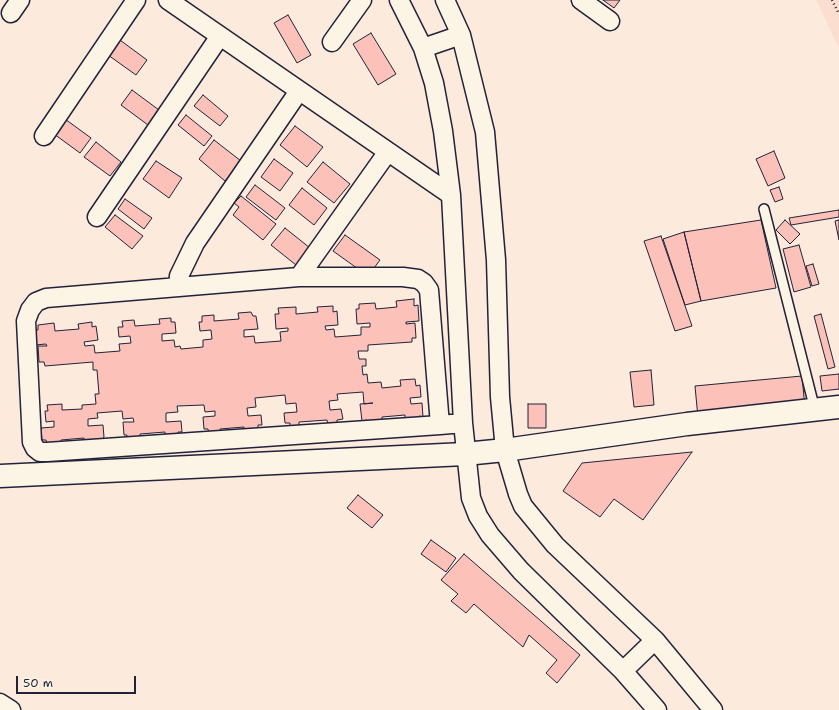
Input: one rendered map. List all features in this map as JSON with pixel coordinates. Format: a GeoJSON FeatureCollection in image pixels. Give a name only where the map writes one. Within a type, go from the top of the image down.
{"type":"FeatureCollection","features":[{"type":"Feature","properties":{"kind":"street"},"geometry":{"type":"LineString","coordinates":[[44,136],[136,0]]}},
{"type":"Feature","properties":{"kind":"street"},"geometry":{"type":"LineString","coordinates":[[168,0],[299,90],[387,153],[451,195]]}},
{"type":"Feature","properties":{"kind":"street"},"geometry":{"type":"LineString","coordinates":[[332,42],[362,0]]}},
{"type":"Feature","properties":{"kind":"street"},"geometry":{"type":"LineString","coordinates":[[399,0],[423,48],[434,83],[443,131],[451,195],[465,454],[471,498],[478,516],[490,535],[521,571],[623,671],[657,710]]}},
{"type":"Feature","properties":{"kind":"street"},"geometry":{"type":"LineString","coordinates":[[445,0],[461,35],[485,132],[496,260],[500,397],[505,450],[518,494],[523,506],[555,545],[655,640],[713,710]]}},
{"type":"Feature","properties":{"kind":"street"},"geometry":{"type":"LineString","coordinates":[[581,0],[610,21]]}},
{"type":"Feature","properties":{"kind":"street"},"geometry":{"type":"LineString","coordinates":[[423,48],[461,35]]}},
{"type":"Feature","properties":{"kind":"street"},"geometry":{"type":"LineString","coordinates":[[97,217],[220,36]]}},
{"type":"Feature","properties":{"kind":"street"},"geometry":{"type":"LineString","coordinates":[[178,287],[179,276],[194,243],[299,90]]}},
{"type":"Feature","properties":{"kind":"street"},"geometry":{"type":"LineString","coordinates":[[299,277],[387,153]]}},
{"type":"Feature","properties":{"kind":"street"},"geometry":{"type":"LineString","coordinates":[[440,425],[429,290],[424,283],[418,279],[403,277],[299,277],[46,298],[36,302],[30,310],[26,320],[32,442],[34,448],[40,452],[47,452],[440,425],[463,423]]}},
{"type":"Feature","properties":{"kind":"street"},"geometry":{"type":"LineString","coordinates":[[0,476],[465,454],[505,450],[687,424],[839,407]]}},
{"type":"Feature","properties":{"kind":"street"},"geometry":{"type":"LineString","coordinates":[[623,671],[655,640]]}},
{"type":"Feature","properties":{"kind":"street"},"geometry":{"type":"LineString","coordinates":[[0,702],[11,710]]}},
{"type":"Feature","properties":{"kind":"lane"},"geometry":{"type":"LineString","coordinates":[[764,209],[815,410]]}},
{"type":"Feature","properties":{"kind":"path"},"geometry":{"type":"LineString","coordinates":[[832,0],[839,14]]}},
{"type":"Feature","properties":{"kind":"shaded area"},"geometry":{"type":"Polygon","coordinates":[[[816,0],[839,0],[839,48],[816,0]]]}},
{"type":"Feature","properties":{"kind":"building"},"geometry":{"type":"Polygon","coordinates":[[[603,0],[620,0],[614,8],[603,0]]]}},
{"type":"Feature","properties":{"kind":"building"},"geometry":{"type":"Polygon","coordinates":[[[288,15],[311,55],[297,63],[274,23],[288,15]]]}},
{"type":"Feature","properties":{"kind":"building"},"geometry":{"type":"Polygon","coordinates":[[[371,33],[396,74],[378,85],[353,44],[371,33]]]}},
{"type":"Feature","properties":{"kind":"building"},"geometry":{"type":"Polygon","coordinates":[[[120,40],[147,60],[136,75],[108,55],[120,40]]]}},
{"type":"Feature","properties":{"kind":"building"},"geometry":{"type":"Polygon","coordinates":[[[132,90],[159,110],[148,125],[121,105],[132,90]]]}},
{"type":"Feature","properties":{"kind":"building"},"geometry":{"type":"Polygon","coordinates":[[[203,95],[228,116],[220,126],[194,106],[203,95]]]}},
{"type":"Feature","properties":{"kind":"building"},"geometry":{"type":"Polygon","coordinates":[[[186,115],[212,136],[204,146],[178,125],[186,115]]]}},
{"type":"Feature","properties":{"kind":"building"},"geometry":{"type":"Polygon","coordinates":[[[65,119],[91,138],[80,153],[54,134],[65,119]]]}},
{"type":"Feature","properties":{"kind":"building"},"geometry":{"type":"Polygon","coordinates":[[[295,126],[323,147],[307,167],[280,145],[295,126]]]}},
{"type":"Feature","properties":{"kind":"building"},"geometry":{"type":"Polygon","coordinates":[[[214,140],[241,161],[225,181],[199,159],[214,140]]]}},
{"type":"Feature","properties":{"kind":"building"},"geometry":{"type":"Polygon","coordinates":[[[96,142],[121,162],[110,176],[84,157],[96,142]]]}},
{"type":"Feature","properties":{"kind":"building"},"geometry":{"type":"Polygon","coordinates":[[[774,151],[785,178],[768,186],[756,159],[774,151]]]}},
{"type":"Feature","properties":{"kind":"building"},"geometry":{"type":"Polygon","coordinates":[[[274,159],[293,173],[280,191],[261,177],[274,159]]]}},
{"type":"Feature","properties":{"kind":"building"},"geometry":{"type":"Polygon","coordinates":[[[156,161],[182,178],[169,198],[143,179],[156,161]]]}},
{"type":"Feature","properties":{"kind":"building"},"geometry":{"type":"Polygon","coordinates":[[[323,162],[350,184],[334,203],[307,182],[323,162]]]}},
{"type":"Feature","properties":{"kind":"building"},"geometry":{"type":"Polygon","coordinates":[[[255,185],[285,208],[276,220],[246,197],[255,185]]]}},
{"type":"Feature","properties":{"kind":"building"},"geometry":{"type":"Polygon","coordinates":[[[779,187],[783,199],[775,202],[770,190],[779,187]]]}},
{"type":"Feature","properties":{"kind":"building"},"geometry":{"type":"Polygon","coordinates":[[[302,188],[327,208],[314,225],[289,205],[302,188]]]}},
{"type":"Feature","properties":{"kind":"building"},"geometry":{"type":"Polygon","coordinates":[[[241,196],[276,224],[263,240],[233,215],[239,207],[234,203],[241,196]]]}},
{"type":"Feature","properties":{"kind":"building"},"geometry":{"type":"Polygon","coordinates":[[[125,199],[152,218],[144,229],[118,209],[125,199]]]}},
{"type":"Feature","properties":{"kind":"building"},"geometry":{"type":"Polygon","coordinates":[[[839,210],[839,217],[791,225],[789,218],[839,210]]]}},
{"type":"Feature","properties":{"kind":"building"},"geometry":{"type":"Polygon","coordinates":[[[115,215],[143,236],[132,249],[105,227],[115,215]]]}},
{"type":"Feature","properties":{"kind":"building"},"geometry":{"type":"Polygon","coordinates":[[[761,220],[776,288],[701,301],[684,232],[761,220]]]}},
{"type":"Feature","properties":{"kind":"building"},"geometry":{"type":"Polygon","coordinates":[[[785,220],[800,234],[790,244],[776,230],[785,220]]]}},
{"type":"Feature","properties":{"kind":"building"},"geometry":{"type":"Polygon","coordinates":[[[839,220],[839,240],[835,221],[839,220]]]}},
{"type":"Feature","properties":{"kind":"building"},"geometry":{"type":"Polygon","coordinates":[[[285,228],[310,248],[296,265],[271,245],[285,228]]]}},
{"type":"Feature","properties":{"kind":"building"},"geometry":{"type":"Polygon","coordinates":[[[684,232],[701,301],[685,305],[663,239],[684,232]]]}},
{"type":"Feature","properties":{"kind":"building"},"geometry":{"type":"Polygon","coordinates":[[[345,235],[380,260],[368,276],[333,251],[345,235]]]}},
{"type":"Feature","properties":{"kind":"building"},"geometry":{"type":"Polygon","coordinates":[[[661,236],[692,326],[675,331],[644,241],[661,236]]]}},
{"type":"Feature","properties":{"kind":"building"},"geometry":{"type":"Polygon","coordinates":[[[799,245],[811,287],[794,292],[783,249],[799,245]]]}},
{"type":"Feature","properties":{"kind":"building"},"geometry":{"type":"Polygon","coordinates":[[[813,264],[819,284],[812,286],[806,266],[813,264]]]}},
{"type":"Feature","properties":{"kind":"building"},"geometry":{"type":"Polygon","coordinates":[[[414,299],[414,306],[418,305],[419,321],[406,322],[406,324],[415,323],[416,338],[412,338],[412,342],[368,345],[368,351],[358,351],[359,359],[366,359],[366,366],[362,366],[363,375],[367,374],[368,383],[381,382],[382,388],[401,386],[400,380],[415,379],[416,386],[420,385],[421,397],[410,398],[411,404],[422,403],[423,417],[419,416],[419,420],[405,422],[405,415],[382,417],[382,423],[368,424],[367,420],[362,421],[360,404],[364,404],[363,392],[337,394],[338,400],[329,401],[330,410],[341,409],[343,419],[337,420],[337,424],[328,425],[327,420],[299,422],[299,426],[290,427],[290,423],[285,423],[284,413],[297,412],[296,403],[286,404],[285,395],[255,398],[256,407],[247,408],[248,416],[261,415],[262,425],[258,425],[258,429],[244,434],[244,427],[220,429],[220,433],[209,434],[208,429],[204,429],[203,417],[215,416],[215,411],[205,412],[204,405],[177,406],[178,412],[166,413],[166,422],[181,421],[182,432],[178,432],[179,436],[165,436],[165,432],[140,434],[140,437],[127,438],[127,435],[124,435],[123,422],[134,422],[133,418],[123,419],[122,411],[97,413],[98,418],[88,419],[88,426],[103,425],[104,437],[100,442],[85,444],[84,438],[61,440],[61,443],[47,445],[46,440],[42,440],[41,428],[54,427],[54,421],[46,422],[45,411],[48,411],[47,405],[62,404],[62,410],[82,409],[82,405],[96,404],[95,394],[99,394],[97,370],[93,370],[93,362],[45,366],[44,362],[39,362],[38,346],[47,346],[46,344],[35,345],[34,330],[38,330],[38,325],[54,323],[55,331],[79,329],[78,324],[92,322],[92,327],[96,326],[98,340],[84,342],[85,346],[94,345],[95,353],[120,351],[119,344],[131,343],[130,336],[119,337],[118,327],[123,327],[122,321],[134,320],[135,326],[160,324],[159,319],[171,318],[171,322],[175,322],[176,333],[162,334],[162,341],[174,340],[175,347],[180,346],[181,349],[203,347],[203,340],[212,339],[211,330],[200,331],[199,322],[202,322],[202,316],[214,315],[214,321],[239,319],[238,313],[251,312],[253,316],[256,316],[258,329],[244,330],[244,337],[254,336],[255,343],[281,341],[280,332],[288,331],[288,328],[276,329],[275,314],[279,314],[278,308],[296,307],[296,314],[318,312],[317,307],[333,306],[333,312],[337,311],[338,325],[325,326],[326,330],[334,329],[335,337],[361,335],[361,327],[370,327],[370,323],[357,324],[356,309],[359,309],[359,304],[375,303],[376,309],[397,307],[396,301],[414,299]]]}},
{"type":"Feature","properties":{"kind":"building"},"geometry":{"type":"Polygon","coordinates":[[[821,314],[835,367],[828,369],[814,316],[821,314]]]}},
{"type":"Feature","properties":{"kind":"building"},"geometry":{"type":"Polygon","coordinates":[[[651,370],[654,405],[634,407],[630,372],[651,370]]]}},
{"type":"Feature","properties":{"kind":"building"},"geometry":{"type":"Polygon","coordinates":[[[839,374],[839,389],[822,391],[820,376],[839,374]]]}},
{"type":"Feature","properties":{"kind":"building"},"geometry":{"type":"Polygon","coordinates":[[[802,376],[805,408],[698,418],[695,386],[802,376]]]}},
{"type":"Feature","properties":{"kind":"building"},"geometry":{"type":"Polygon","coordinates":[[[528,404],[546,404],[546,428],[528,428],[528,404]]]}},
{"type":"Feature","properties":{"kind":"building"},"geometry":{"type":"Polygon","coordinates":[[[692,452],[643,520],[614,499],[600,517],[563,491],[582,463],[692,452]]]}},
{"type":"Feature","properties":{"kind":"building"},"geometry":{"type":"Polygon","coordinates":[[[358,495],[383,515],[372,528],[347,508],[358,495]]]}},
{"type":"Feature","properties":{"kind":"building"},"geometry":{"type":"Polygon","coordinates":[[[431,540],[456,558],[446,572],[421,554],[431,540]]]}},
{"type":"Feature","properties":{"kind":"building"},"geometry":{"type":"Polygon","coordinates":[[[464,554],[580,655],[557,683],[546,673],[557,660],[529,635],[523,647],[474,604],[466,613],[451,601],[458,594],[441,580],[464,554]]]}}]}
